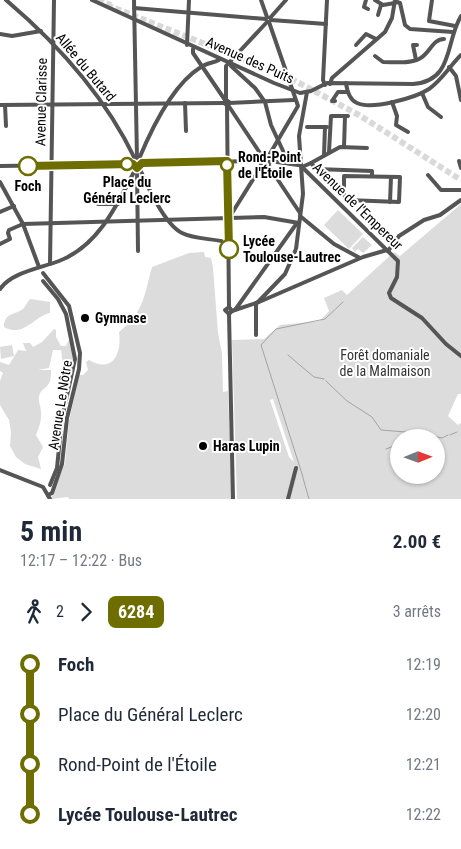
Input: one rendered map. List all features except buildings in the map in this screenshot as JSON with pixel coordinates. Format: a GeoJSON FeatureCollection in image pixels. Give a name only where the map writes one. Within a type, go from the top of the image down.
{"type":"FeatureCollection","features":[{"type":"Feature","properties":{"kind":"street","name":"Allée du Butard"},"geometry":{"type":"LineString","coordinates":[[6,0],[54,44],[77,69],[104,104],[169,220],[182,233],[229,243]]}},
{"type":"Feature","properties":{"kind":"street","name":"Avenue Clarisse"},"geometry":{"type":"LineString","coordinates":[[50,264],[54,0]]}},
{"type":"Feature","properties":{"kind":"street","name":"Avenue des Puits"},"geometry":{"type":"LineString","coordinates":[[87,0],[134,20]]}},
{"type":"Feature","properties":{"kind":"street","name":"Avenue des Puits"},"geometry":{"type":"LineString","coordinates":[[92,0],[294,93],[307,93],[327,84],[411,84],[430,77],[439,68],[446,56],[452,32]]}},
{"type":"Feature","properties":{"kind":"street"},"geometry":{"type":"LineString","coordinates":[[134,0],[138,251]]}},
{"type":"Feature","properties":{"kind":"street"},"geometry":{"type":"LineString","coordinates":[[187,45],[188,0]]}},
{"type":"Feature","properties":{"kind":"street"},"geometry":{"type":"LineString","coordinates":[[233,499],[228,219],[261,161],[268,156],[298,107],[261,0]]}},
{"type":"Feature","properties":{"kind":"street"},"geometry":{"type":"LineString","coordinates":[[231,211],[227,161],[226,66],[286,0]]}},
{"type":"Feature","properties":{"kind":"street"},"geometry":{"type":"LineString","coordinates":[[327,0],[327,84]]}},
{"type":"Feature","properties":{"kind":"street"},"geometry":{"type":"LineString","coordinates":[[366,0],[364,7],[368,9]]}},
{"type":"Feature","properties":{"kind":"street"},"geometry":{"type":"LineString","coordinates":[[375,0],[381,5]]}},
{"type":"Feature","properties":{"kind":"street"},"geometry":{"type":"LineString","coordinates":[[432,0],[429,21],[454,25]]}},
{"type":"Feature","properties":{"kind":"street"},"geometry":{"type":"LineString","coordinates":[[327,84],[387,30],[396,1]]}},
{"type":"Feature","properties":{"kind":"street"},"geometry":{"type":"LineString","coordinates":[[378,15],[381,5],[396,1],[400,3],[406,27],[413,30],[452,32],[454,25],[461,15]]}},
{"type":"Feature","properties":{"kind":"street"},"geometry":{"type":"LineString","coordinates":[[134,8],[326,24]]}},
{"type":"Feature","properties":{"kind":"street"},"geometry":{"type":"LineString","coordinates":[[0,34],[12,36],[41,31]]}},
{"type":"Feature","properties":{"kind":"street"},"geometry":{"type":"LineString","coordinates":[[356,45],[366,34],[376,39]]}},
{"type":"Feature","properties":{"kind":"street"},"geometry":{"type":"LineString","coordinates":[[375,56],[383,62],[416,60],[425,55],[437,40],[444,39]]}},
{"type":"Feature","properties":{"kind":"street","name":"Avenue des Puits"},"geometry":{"type":"LineString","coordinates":[[187,45],[229,64]]}},
{"type":"Feature","properties":{"kind":"street"},"geometry":{"type":"LineString","coordinates":[[416,60],[413,45],[417,45]]}},
{"type":"Feature","properties":{"kind":"street"},"geometry":{"type":"LineString","coordinates":[[193,49],[193,53],[227,103],[261,161]]}},
{"type":"Feature","properties":{"kind":"street"},"geometry":{"type":"LineString","coordinates":[[346,83],[348,92],[355,102],[361,104],[392,102],[422,93],[438,81],[461,55]]}},
{"type":"Feature","properties":{"kind":"street"},"geometry":{"type":"LineString","coordinates":[[0,289],[7,282],[80,250],[107,222],[118,204],[149,136],[169,103],[191,74],[202,66],[219,60]]}},
{"type":"Feature","properties":{"kind":"street"},"geometry":{"type":"LineString","coordinates":[[229,64],[254,88],[265,102]]}},
{"type":"Feature","properties":{"kind":"street"},"geometry":{"type":"LineString","coordinates":[[449,67],[456,76],[461,100]]}},
{"type":"Feature","properties":{"kind":"street"},"geometry":{"type":"LineString","coordinates":[[335,101],[332,101],[332,98],[338,92],[348,92]]}},
{"type":"Feature","properties":{"kind":"street"},"geometry":{"type":"LineString","coordinates":[[256,335],[257,302],[281,280],[293,259],[302,202],[298,136],[307,93]]}},
{"type":"Feature","properties":{"kind":"street"},"geometry":{"type":"LineString","coordinates":[[422,93],[428,107],[441,117]]}},
{"type":"Feature","properties":{"kind":"street"},"geometry":{"type":"LineString","coordinates":[[0,105],[227,103],[294,100]]}},
{"type":"Feature","properties":{"kind":"street","name":"Avenue de l'Empereur"},"geometry":{"type":"LineString","coordinates":[[265,102],[277,142],[284,154],[300,166],[398,261],[397,277],[389,293],[391,298],[422,318],[446,344],[461,356]]}},
{"type":"Feature","properties":{"kind":"street"},"geometry":{"type":"LineString","coordinates":[[392,102],[397,116],[396,125],[408,132]]}},
{"type":"Feature","properties":{"kind":"street"},"geometry":{"type":"LineString","coordinates":[[186,103],[186,131]]}},
{"type":"Feature","properties":{"kind":"street"},"geometry":{"type":"LineString","coordinates":[[5,105],[6,126]]}},
{"type":"Feature","properties":{"kind":"street"},"geometry":{"type":"LineString","coordinates":[[330,152],[331,116],[346,116],[344,147]]}},
{"type":"Feature","properties":{"kind":"street"},"geometry":{"type":"LineString","coordinates":[[307,127],[330,127]]}},
{"type":"Feature","properties":{"kind":"street"},"geometry":{"type":"LineString","coordinates":[[324,155],[325,127]]}},
{"type":"Feature","properties":{"kind":"street"},"geometry":{"type":"LineString","coordinates":[[0,166],[227,161],[261,161],[300,166],[344,147],[367,148]]}},
{"type":"Feature","properties":{"kind":"street"},"geometry":{"type":"LineString","coordinates":[[268,156],[269,163],[300,214],[334,244],[360,258]]}},
{"type":"Feature","properties":{"kind":"street"},"geometry":{"type":"LineString","coordinates":[[459,161],[461,168]]}},
{"type":"Feature","properties":{"kind":"street"},"geometry":{"type":"LineString","coordinates":[[312,162],[320,170],[372,171],[372,176]]}},
{"type":"Feature","properties":{"kind":"street"},"geometry":{"type":"LineString","coordinates":[[341,170],[344,176],[345,198],[399,202],[400,177],[344,176]]}},
{"type":"Feature","properties":{"kind":"street"},"geometry":{"type":"LineString","coordinates":[[428,176],[442,190],[461,190]]}},
{"type":"Feature","properties":{"kind":"street"},"geometry":{"type":"LineString","coordinates":[[390,202],[391,177]]}},
{"type":"Feature","properties":{"kind":"street"},"geometry":{"type":"LineString","coordinates":[[0,182],[23,224],[39,267]]}},
{"type":"Feature","properties":{"kind":"street"},"geometry":{"type":"LineString","coordinates":[[231,310],[268,298],[360,258],[387,251],[400,236],[411,228],[424,220],[440,215],[461,200]]}},
{"type":"Feature","properties":{"kind":"street"},"geometry":{"type":"LineString","coordinates":[[98,204],[118,204]]}},
{"type":"Feature","properties":{"kind":"street"},"geometry":{"type":"LineString","coordinates":[[0,212],[14,206]]}},
{"type":"Feature","properties":{"kind":"street"},"geometry":{"type":"LineString","coordinates":[[0,244],[10,239],[8,231],[23,224],[228,219],[283,219],[298,223]]}},
{"type":"Feature","properties":{"kind":"street"},"geometry":{"type":"LineString","coordinates":[[231,310],[298,223]]}},
{"type":"Feature","properties":{"kind":"street"},"geometry":{"type":"LineString","coordinates":[[372,223],[393,246]]}},
{"type":"Feature","properties":{"kind":"street","name":"Avenue Le Nôtre"},"geometry":{"type":"LineString","coordinates":[[44,273],[69,306],[80,350],[79,369],[67,418],[62,464],[49,497]]}},
{"type":"Feature","properties":{"kind":"street","name":"Avenue Le Nôtre"},"geometry":{"type":"LineString","coordinates":[[42,281],[58,299],[66,314],[74,359],[62,418],[56,468],[50,485]]}},
{"type":"Feature","properties":{"kind":"street"},"geometry":{"type":"LineString","coordinates":[[266,293],[268,298]]}},
{"type":"Feature","properties":{"kind":"street"},"geometry":{"type":"LineString","coordinates":[[288,499],[296,468]]}},
{"type":"Feature","properties":{"kind":"street"},"geometry":{"type":"LineString","coordinates":[[0,470],[44,489],[49,497]]}},
{"type":"Feature","properties":{"kind":"street"},"geometry":{"type":"LineString","coordinates":[[44,489],[50,485],[53,490]]}},
{"type":"Feature","properties":{"kind":"green space","name":"Forêt domaniale de la Malmaison"},"geometry":{"type":"Polygon","coordinates":[[[461,204],[461,394],[458,394],[448,416],[458,425],[461,423],[461,499],[237,499],[232,340],[264,339],[280,325],[320,321],[329,311],[324,298],[342,290],[347,295],[394,252],[400,256],[461,204]],[[273,399],[270,400],[289,457],[294,462],[273,399]]]}},
{"type":"Feature","properties":{"kind":"green space"},"geometry":{"type":"Polygon","coordinates":[[[338,210],[363,234],[349,249],[324,225],[338,210]]]}},
{"type":"Feature","properties":{"kind":"green space"},"geometry":{"type":"Polygon","coordinates":[[[363,237],[372,245],[363,253],[358,249],[355,252],[352,248],[363,237]]]}},
{"type":"Feature","properties":{"kind":"green space"},"geometry":{"type":"Polygon","coordinates":[[[204,252],[205,257],[211,258],[213,268],[218,333],[222,353],[223,392],[228,391],[232,499],[69,499],[68,497],[51,499],[65,463],[69,421],[79,375],[83,375],[88,370],[86,362],[89,360],[97,364],[104,364],[110,363],[114,359],[119,347],[119,332],[134,317],[142,303],[152,267],[189,253],[204,252]]]}},
{"type":"Feature","properties":{"kind":"green space"},"geometry":{"type":"Polygon","coordinates":[[[30,299],[50,302],[50,313],[17,330],[4,327],[6,319],[23,309],[30,299]]]}},
{"type":"Feature","properties":{"kind":"green space"},"geometry":{"type":"Polygon","coordinates":[[[54,329],[61,346],[66,346],[69,340],[71,342],[73,357],[68,374],[64,372],[61,350],[53,350],[49,368],[38,370],[51,370],[50,381],[40,393],[39,399],[41,418],[36,435],[43,447],[38,457],[41,469],[25,464],[16,457],[10,446],[11,432],[9,420],[0,405],[0,381],[3,373],[0,371],[0,362],[9,365],[18,350],[26,351],[23,343],[30,343],[33,347],[42,342],[54,329]]]}},
{"type":"Feature","properties":{"kind":"green space"},"geometry":{"type":"Polygon","coordinates":[[[12,345],[14,356],[1,359],[0,347],[12,345]]]}},
{"type":"Feature","properties":{"kind":"waterway"},"geometry":{"type":"LineString","coordinates":[[303,477],[261,345],[276,329],[325,319],[343,302]]}},
{"type":"Feature","properties":{"kind":"waterway"},"geometry":{"type":"LineString","coordinates":[[288,355],[314,377],[324,379]]}},
{"type":"Feature","properties":{"kind":"waterway"},"geometry":{"type":"LineString","coordinates":[[326,381],[347,401],[372,417],[381,430],[390,431]]}},
{"type":"Feature","properties":{"kind":"waterway"},"geometry":{"type":"LineString","coordinates":[[450,435],[457,432]]}},
{"type":"Feature","properties":{"kind":"waterway"},"geometry":{"type":"LineString","coordinates":[[386,449],[390,447]]}},
{"type":"Feature","properties":{"kind":"waterway"},"geometry":{"type":"LineString","coordinates":[[303,478],[309,499]]}},
{"type":"Feature","properties":{"kind":"tunnel"},"geometry":{"type":"LineString","coordinates":[[98,0],[111,5]]}},
{"type":"Feature","properties":{"kind":"tunnel"},"geometry":{"type":"LineString","coordinates":[[107,5],[288,77],[359,115],[461,180]]}},
{"type":"Feature","properties":{"kind":"bus line","name":"6284"},"geometry":{"type":"LineString","coordinates":[[28,166],[133,164],[137,168],[142,163],[227,161],[229,249]]}},
{"type":"Feature","properties":{"kind":"place","name":"Place du Général Leclerc"},"geometry":{"type":"Point","coordinates":[127,164]}},
{"type":"Feature","properties":{"kind":"place","name":"Rond-Point de l'Étoile"},"geometry":{"type":"Point","coordinates":[227,165]}},
{"type":"Feature","properties":{"kind":"place","name":"Foch"},"geometry":{"type":"Point","coordinates":[28,166]}},
{"type":"Feature","properties":{"kind":"place","name":"Lycée Toulouse-Lautrec"},"geometry":{"type":"Point","coordinates":[229,249]}},
{"type":"Feature","properties":{"kind":"place","name":"Gymnase"},"geometry":{"type":"Point","coordinates":[85,318]}},
{"type":"Feature","properties":{"kind":"place","name":"Haras Lupin"},"geometry":{"type":"Point","coordinates":[203,446]}}]}
